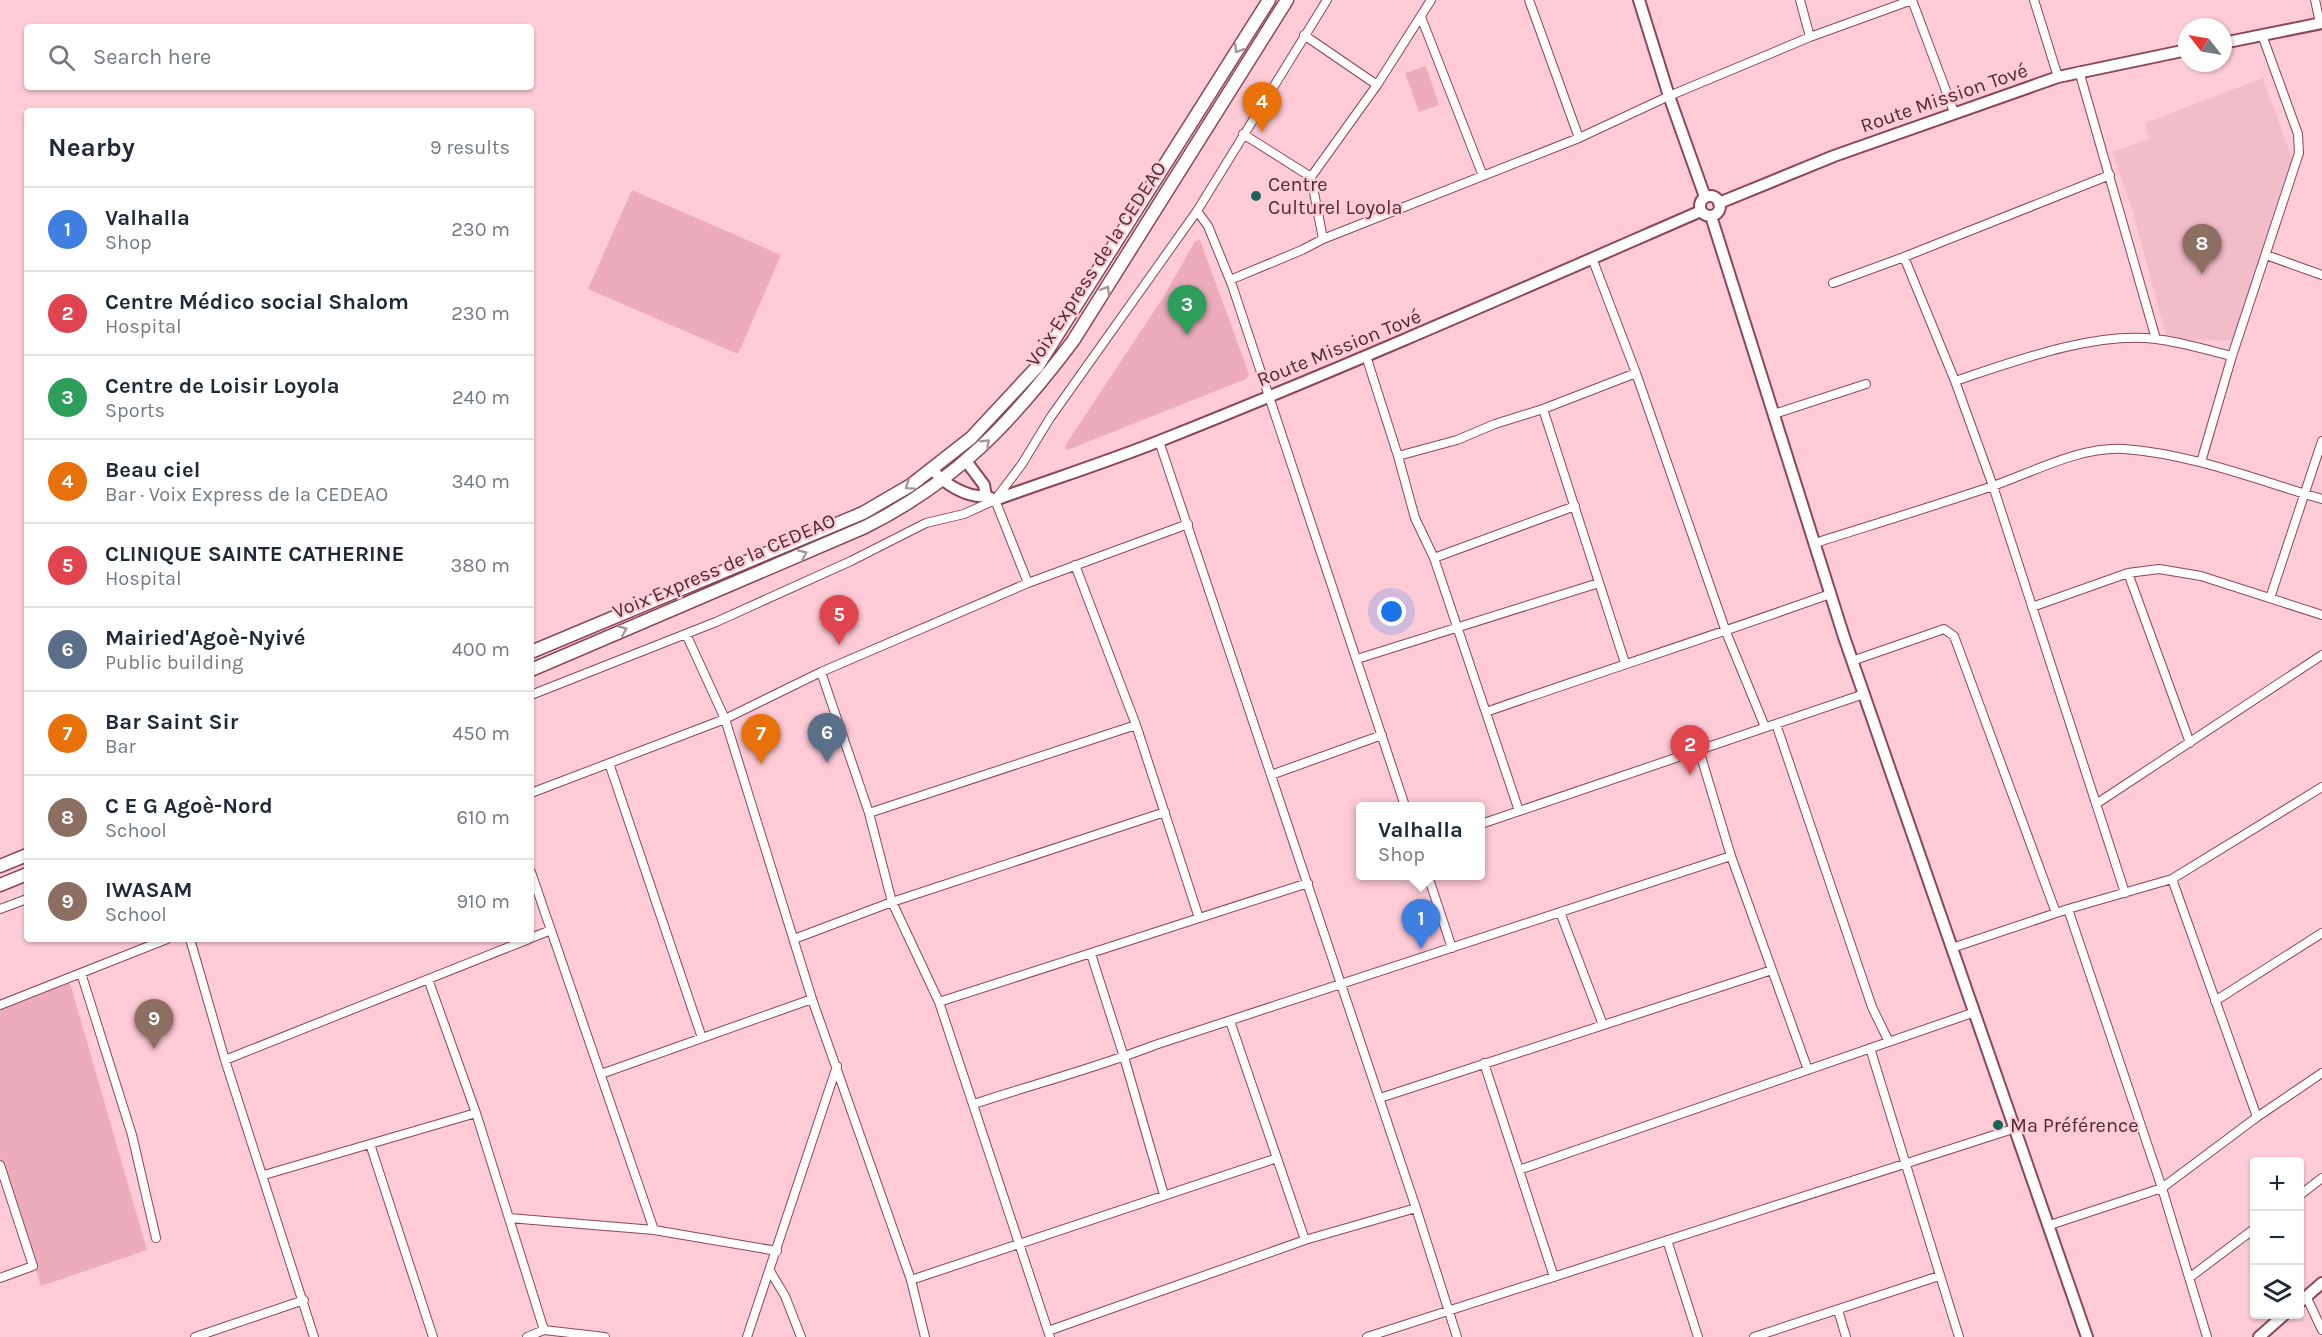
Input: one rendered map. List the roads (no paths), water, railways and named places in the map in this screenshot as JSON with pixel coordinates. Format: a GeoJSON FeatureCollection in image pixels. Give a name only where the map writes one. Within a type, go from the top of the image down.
{"type":"FeatureCollection","features":[{"type":"Feature","properties":{"kind":"main road"},"geometry":{"type":"LineString","coordinates":[[534,651],[863,513],[911,485],[980,429],[1037,367],[1269,0]]}},
{"type":"Feature","properties":{"kind":"main road","name":"Voix Express de la CEDEAO"},"geometry":{"type":"LineString","coordinates":[[534,669],[894,513],[941,481],[990,440],[1019,409],[1073,341],[1287,0]]}},
{"type":"Feature","properties":{"kind":"main road"},"geometry":{"type":"LineString","coordinates":[[581,632],[587,645]]}},
{"type":"Feature","properties":{"kind":"main road"},"geometry":{"type":"LineString","coordinates":[[0,866],[24,856]]}},
{"type":"Feature","properties":{"kind":"main road"},"geometry":{"type":"LineString","coordinates":[[0,885],[24,875]]}},
{"type":"Feature","properties":{"kind":"street"},"geometry":{"type":"LineString","coordinates":[[534,694],[686,634],[851,561],[926,523],[964,514],[990,498],[1022,464],[1050,418],[1197,211],[1327,0]]}},
{"type":"Feature","properties":{"kind":"street"},"geometry":{"type":"LineString","coordinates":[[1323,239],[1311,177],[1377,85],[1431,0]]}},
{"type":"Feature","properties":{"kind":"street"},"geometry":{"type":"LineString","coordinates":[[1529,0],[1579,138]]}},
{"type":"Feature","properties":{"kind":"street"},"geometry":{"type":"LineString","coordinates":[[1639,0],[1669,96],[1705,197]]}},
{"type":"Feature","properties":{"kind":"street"},"geometry":{"type":"LineString","coordinates":[[1800,0],[1810,37]]}},
{"type":"Feature","properties":{"kind":"street"},"geometry":{"type":"LineString","coordinates":[[1230,280],[1323,239],[1579,138],[1669,96],[1810,37],[1912,0],[1954,112]]}},
{"type":"Feature","properties":{"kind":"street"},"geometry":{"type":"LineString","coordinates":[[2034,0],[2058,77]]}},
{"type":"Feature","properties":{"kind":"street"},"geometry":{"type":"LineString","coordinates":[[2232,41],[2321,23],[2315,0]]}},
{"type":"Feature","properties":{"kind":"street"},"geometry":{"type":"LineString","coordinates":[[1421,17],[1483,176]]}},
{"type":"Feature","properties":{"kind":"street"},"geometry":{"type":"LineString","coordinates":[[1304,35],[1377,85]]}},
{"type":"Feature","properties":{"kind":"street"},"geometry":{"type":"LineString","coordinates":[[2201,462],[2232,356],[2298,153],[2298,134],[2262,35]]}},
{"type":"Feature","properties":{"kind":"street","name":"Route Mission Tové"},"geometry":{"type":"LineString","coordinates":[[1719,202],[1834,156],[2058,77],[2178,52]]}},
{"type":"Feature","properties":{"kind":"street"},"geometry":{"type":"LineString","coordinates":[[2079,71],[2156,339]]}},
{"type":"Feature","properties":{"kind":"street"},"geometry":{"type":"LineString","coordinates":[[1243,134],[1311,177]]}},
{"type":"Feature","properties":{"kind":"street"},"geometry":{"type":"LineString","coordinates":[[1833,283],[1904,257],[2110,174]]}},
{"type":"Feature","properties":{"kind":"street"},"geometry":{"type":"LineString","coordinates":[[1706,214],[1718,212],[1719,202],[1713,196],[1705,197],[1700,203],[1706,214],[1774,414],[1852,661],[2050,1225],[2087,1337]]}},
{"type":"Feature","properties":{"kind":"street"},"geometry":{"type":"LineString","coordinates":[[1197,211],[1208,226],[1230,280],[1404,802]]}},
{"type":"Feature","properties":{"kind":"street","name":"Route Mission Tové"},"geometry":{"type":"LineString","coordinates":[[990,498],[1160,441],[1474,311],[1592,258],[1706,214]]}},
{"type":"Feature","properties":{"kind":"street"},"geometry":{"type":"LineString","coordinates":[[2266,255],[2322,275]]}},
{"type":"Feature","properties":{"kind":"street"},"geometry":{"type":"LineString","coordinates":[[1904,257],[1955,381],[1993,486],[2125,892]]}},
{"type":"Feature","properties":{"kind":"street"},"geometry":{"type":"LineString","coordinates":[[1592,258],[1636,373],[1726,632],[1765,728]]}},
{"type":"Feature","properties":{"kind":"street"},"geometry":{"type":"LineString","coordinates":[[1955,381],[2047,351],[2139,338],[2156,339],[2232,356]]}},
{"type":"Feature","properties":{"kind":"street"},"geometry":{"type":"LineString","coordinates":[[1366,356],[1415,518],[1434,558],[1459,628],[1519,811]]}},
{"type":"Feature","properties":{"kind":"street"},"geometry":{"type":"LineString","coordinates":[[1398,456],[1458,440],[1495,424],[1543,409],[1636,373]]}},
{"type":"Feature","properties":{"kind":"street"},"geometry":{"type":"LineString","coordinates":[[1774,414],[1866,384]]}},
{"type":"Feature","properties":{"kind":"street"},"geometry":{"type":"LineString","coordinates":[[1543,409],[1625,663]]}},
{"type":"Feature","properties":{"kind":"street"},"geometry":{"type":"LineString","coordinates":[[1160,441],[1380,1098],[1457,1337]]}},
{"type":"Feature","properties":{"kind":"street"},"geometry":{"type":"LineString","coordinates":[[2270,598],[2322,441]]}},
{"type":"Feature","properties":{"kind":"street"},"geometry":{"type":"LineString","coordinates":[[1815,543],[1993,486],[2089,452],[2099,451],[2124,449],[2201,462],[2322,499]]}},
{"type":"Feature","properties":{"kind":"street"},"geometry":{"type":"LineString","coordinates":[[966,461],[984,485],[1028,583]]}},
{"type":"Feature","properties":{"kind":"street"},"geometry":{"type":"LineString","coordinates":[[932,469],[941,481],[976,497],[990,498]]}},
{"type":"Feature","properties":{"kind":"street"},"geometry":{"type":"LineString","coordinates":[[1434,558],[1575,506]]}},
{"type":"Feature","properties":{"kind":"street"},"geometry":{"type":"LineString","coordinates":[[534,792],[725,719],[821,672],[1028,583],[1188,524]]}},
{"type":"Feature","properties":{"kind":"street"},"geometry":{"type":"LineString","coordinates":[[1075,565],[1136,725],[1198,918]]}},
{"type":"Feature","properties":{"kind":"street"},"geometry":{"type":"LineString","coordinates":[[2032,607],[2128,573],[2159,569],[2182,571],[2322,615]]}},
{"type":"Feature","properties":{"kind":"street"},"geometry":{"type":"LineString","coordinates":[[2128,573],[2190,742]]}},
{"type":"Feature","properties":{"kind":"street"},"geometry":{"type":"LineString","coordinates":[[1357,659],[1599,583]]}},
{"type":"Feature","properties":{"kind":"street"},"geometry":{"type":"LineString","coordinates":[[1486,712],[1625,663],[1726,632],[1830,594]]}},
{"type":"Feature","properties":{"kind":"street"},"geometry":{"type":"LineString","coordinates":[[1852,661],[1937,631],[1944,630],[1954,636],[2056,913]]}},
{"type":"Feature","properties":{"kind":"street"},"geometry":{"type":"LineString","coordinates":[[686,634],[725,719],[812,999],[911,1281],[925,1337]]}},
{"type":"Feature","properties":{"kind":"street"},"geometry":{"type":"LineString","coordinates":[[2096,804],[2322,655]]}},
{"type":"Feature","properties":{"kind":"street"},"geometry":{"type":"LineString","coordinates":[[821,672],[869,813],[892,902],[939,1002],[1049,1334],[1305,1240],[1416,1208]]}},
{"type":"Feature","properties":{"kind":"street"},"geometry":{"type":"LineString","coordinates":[[1485,823],[1864,694]]}},
{"type":"Feature","properties":{"kind":"street"},"geometry":{"type":"LineString","coordinates":[[1776,724],[1872,1007],[1888,1042]]}},
{"type":"Feature","properties":{"kind":"street"},"geometry":{"type":"LineString","coordinates":[[869,813],[1136,725]]}},
{"type":"Feature","properties":{"kind":"street"},"geometry":{"type":"LineString","coordinates":[[1272,775],[1382,735]]}},
{"type":"Feature","properties":{"kind":"street"},"geometry":{"type":"LineString","coordinates":[[1699,750],[1731,856],[1808,1070]]}},
{"type":"Feature","properties":{"kind":"street"},"geometry":{"type":"LineString","coordinates":[[609,763],[702,1038]]}},
{"type":"Feature","properties":{"kind":"street"},"geometry":{"type":"LineString","coordinates":[[1952,948],[2068,909],[2172,879],[2322,787]]}},
{"type":"Feature","properties":{"kind":"street"},"geometry":{"type":"LineString","coordinates":[[794,939],[892,902],[1165,812]]}},
{"type":"Feature","properties":{"kind":"street"},"geometry":{"type":"LineString","coordinates":[[974,1104],[1124,1057],[1731,856]]}},
{"type":"Feature","properties":{"kind":"street"},"geometry":{"type":"LineString","coordinates":[[2172,879],[2257,1117]]}},
{"type":"Feature","properties":{"kind":"street"},"geometry":{"type":"LineString","coordinates":[[1429,880],[1452,948]]}},
{"type":"Feature","properties":{"kind":"street"},"geometry":{"type":"LineString","coordinates":[[534,881],[654,1230]]}},
{"type":"Feature","properties":{"kind":"street"},"geometry":{"type":"LineString","coordinates":[[939,1002],[1308,883]]}},
{"type":"Feature","properties":{"kind":"street"},"geometry":{"type":"LineString","coordinates":[[0,909],[24,900]]}},
{"type":"Feature","properties":{"kind":"street"},"geometry":{"type":"LineString","coordinates":[[2068,909],[2162,1188],[2207,1337]]}},
{"type":"Feature","properties":{"kind":"street"},"geometry":{"type":"LineString","coordinates":[[1560,912],[1603,1025]]}},
{"type":"Feature","properties":{"kind":"street"},"geometry":{"type":"LineString","coordinates":[[534,937],[551,930]]}},
{"type":"Feature","properties":{"kind":"street"},"geometry":{"type":"LineString","coordinates":[[2216,1001],[2322,933]]}},
{"type":"Feature","properties":{"kind":"street"},"geometry":{"type":"LineString","coordinates":[[0,1005],[159,942]]}},
{"type":"Feature","properties":{"kind":"street"},"geometry":{"type":"LineString","coordinates":[[191,942],[225,1060],[264,1174],[314,1337]]}},
{"type":"Feature","properties":{"kind":"street"},"geometry":{"type":"LineString","coordinates":[[225,1060],[522,942]]}},
{"type":"Feature","properties":{"kind":"street"},"geometry":{"type":"LineString","coordinates":[[1091,954],[1164,1195]]}},
{"type":"Feature","properties":{"kind":"street"},"geometry":{"type":"LineString","coordinates":[[1380,1098],[1772,970]]}},
{"type":"Feature","properties":{"kind":"street"},"geometry":{"type":"LineString","coordinates":[[81,973],[132,1135],[156,1238]]}},
{"type":"Feature","properties":{"kind":"street"},"geometry":{"type":"LineString","coordinates":[[429,979],[476,1113],[544,1330]]}},
{"type":"Feature","properties":{"kind":"street"},"geometry":{"type":"LineString","coordinates":[[601,1074],[812,999]]}},
{"type":"Feature","properties":{"kind":"street"},"geometry":{"type":"LineString","coordinates":[[1519,1170],[1975,1012]]}},
{"type":"Feature","properties":{"kind":"street"},"geometry":{"type":"LineString","coordinates":[[1230,1021],[1305,1240]]}},
{"type":"Feature","properties":{"kind":"street"},"geometry":{"type":"LineString","coordinates":[[1870,1048],[1959,1337]]}},
{"type":"Feature","properties":{"kind":"street"},"geometry":{"type":"LineString","coordinates":[[1484,1063],[1554,1277]]}},
{"type":"Feature","properties":{"kind":"street"},"geometry":{"type":"LineString","coordinates":[[747,1337],[837,1066]]}},
{"type":"Feature","properties":{"kind":"street"},"geometry":{"type":"LineString","coordinates":[[2050,1225],[2162,1188],[2257,1117],[2322,1073]]}},
{"type":"Feature","properties":{"kind":"street"},"geometry":{"type":"LineString","coordinates":[[264,1174],[476,1113]]}},
{"type":"Feature","properties":{"kind":"street"},"geometry":{"type":"LineString","coordinates":[[1367,1337],[2016,1128]]}},
{"type":"Feature","properties":{"kind":"street"},"geometry":{"type":"LineString","coordinates":[[370,1144],[433,1337]]}},
{"type":"Feature","properties":{"kind":"street"},"geometry":{"type":"LineString","coordinates":[[911,1281],[1277,1158]]}},
{"type":"Feature","properties":{"kind":"street"},"geometry":{"type":"LineString","coordinates":[[0,1165],[33,1266],[0,1278]]}},
{"type":"Feature","properties":{"kind":"street"},"geometry":{"type":"LineString","coordinates":[[2304,1192],[2322,1178]]}},
{"type":"Feature","properties":{"kind":"street"},"geometry":{"type":"LineString","coordinates":[[509,1218],[654,1230],[777,1251]]}},
{"type":"Feature","properties":{"kind":"street"},"geometry":{"type":"LineString","coordinates":[[2189,1278],[2250,1232]]}},
{"type":"Feature","properties":{"kind":"street"},"geometry":{"type":"LineString","coordinates":[[1667,1240],[1698,1337]]}},
{"type":"Feature","properties":{"kind":"street"},"geometry":{"type":"LineString","coordinates":[[770,1271],[785,1296],[801,1337]]}},
{"type":"Feature","properties":{"kind":"street"},"geometry":{"type":"LineString","coordinates":[[1754,1337],[1939,1276]]}},
{"type":"Feature","properties":{"kind":"street"},"geometry":{"type":"LineString","coordinates":[[2304,1298],[2322,1283]]}},
{"type":"Feature","properties":{"kind":"street"},"geometry":{"type":"LineString","coordinates":[[195,1337],[304,1300]]}},
{"type":"Feature","properties":{"kind":"street"},"geometry":{"type":"LineString","coordinates":[[2304,1301],[2322,1330]]}},
{"type":"Feature","properties":{"kind":"street"},"geometry":{"type":"LineString","coordinates":[[1838,1310],[1846,1337]]}},
{"type":"Feature","properties":{"kind":"street"},"geometry":{"type":"LineString","coordinates":[[2259,1337],[2279,1319]]}},
{"type":"Feature","properties":{"kind":"street"},"geometry":{"type":"LineString","coordinates":[[527,1337],[544,1330],[605,1337]]}},
{"type":"Feature","properties":{"kind":"place","name":"Beau ciel"},"geometry":{"type":"Point","coordinates":[1262,132]}},
{"type":"Feature","properties":{"kind":"place","name":"Centre Culturel Loyola"},"geometry":{"type":"Point","coordinates":[1256,196]}},
{"type":"Feature","properties":{"kind":"place","name":"C E G Agoè-Nord"},"geometry":{"type":"Point","coordinates":[2202,274]}},
{"type":"Feature","properties":{"kind":"place","name":"Centre de Loisir Loyola"},"geometry":{"type":"Point","coordinates":[1187,335]}},
{"type":"Feature","properties":{"kind":"place","name":"CLINIQUE SAINTE CATHERINE"},"geometry":{"type":"Point","coordinates":[839,645]}},
{"type":"Feature","properties":{"kind":"place","name":"Mairied'Agoè-Nyivé"},"geometry":{"type":"Point","coordinates":[827,763]}},
{"type":"Feature","properties":{"kind":"place","name":"Bar Saint Sir"},"geometry":{"type":"Point","coordinates":[761,764]}},
{"type":"Feature","properties":{"kind":"place","name":"Centre Médico social Shalom"},"geometry":{"type":"Point","coordinates":[1690,775]}},
{"type":"Feature","properties":{"kind":"place","name":"Valhalla"},"geometry":{"type":"Point","coordinates":[1421,949]}},
{"type":"Feature","properties":{"kind":"place","name":"IWASAM"},"geometry":{"type":"Point","coordinates":[154,1049]}},
{"type":"Feature","properties":{"kind":"place","name":"Ma Préférence"},"geometry":{"type":"Point","coordinates":[1998,1125]}}]}
